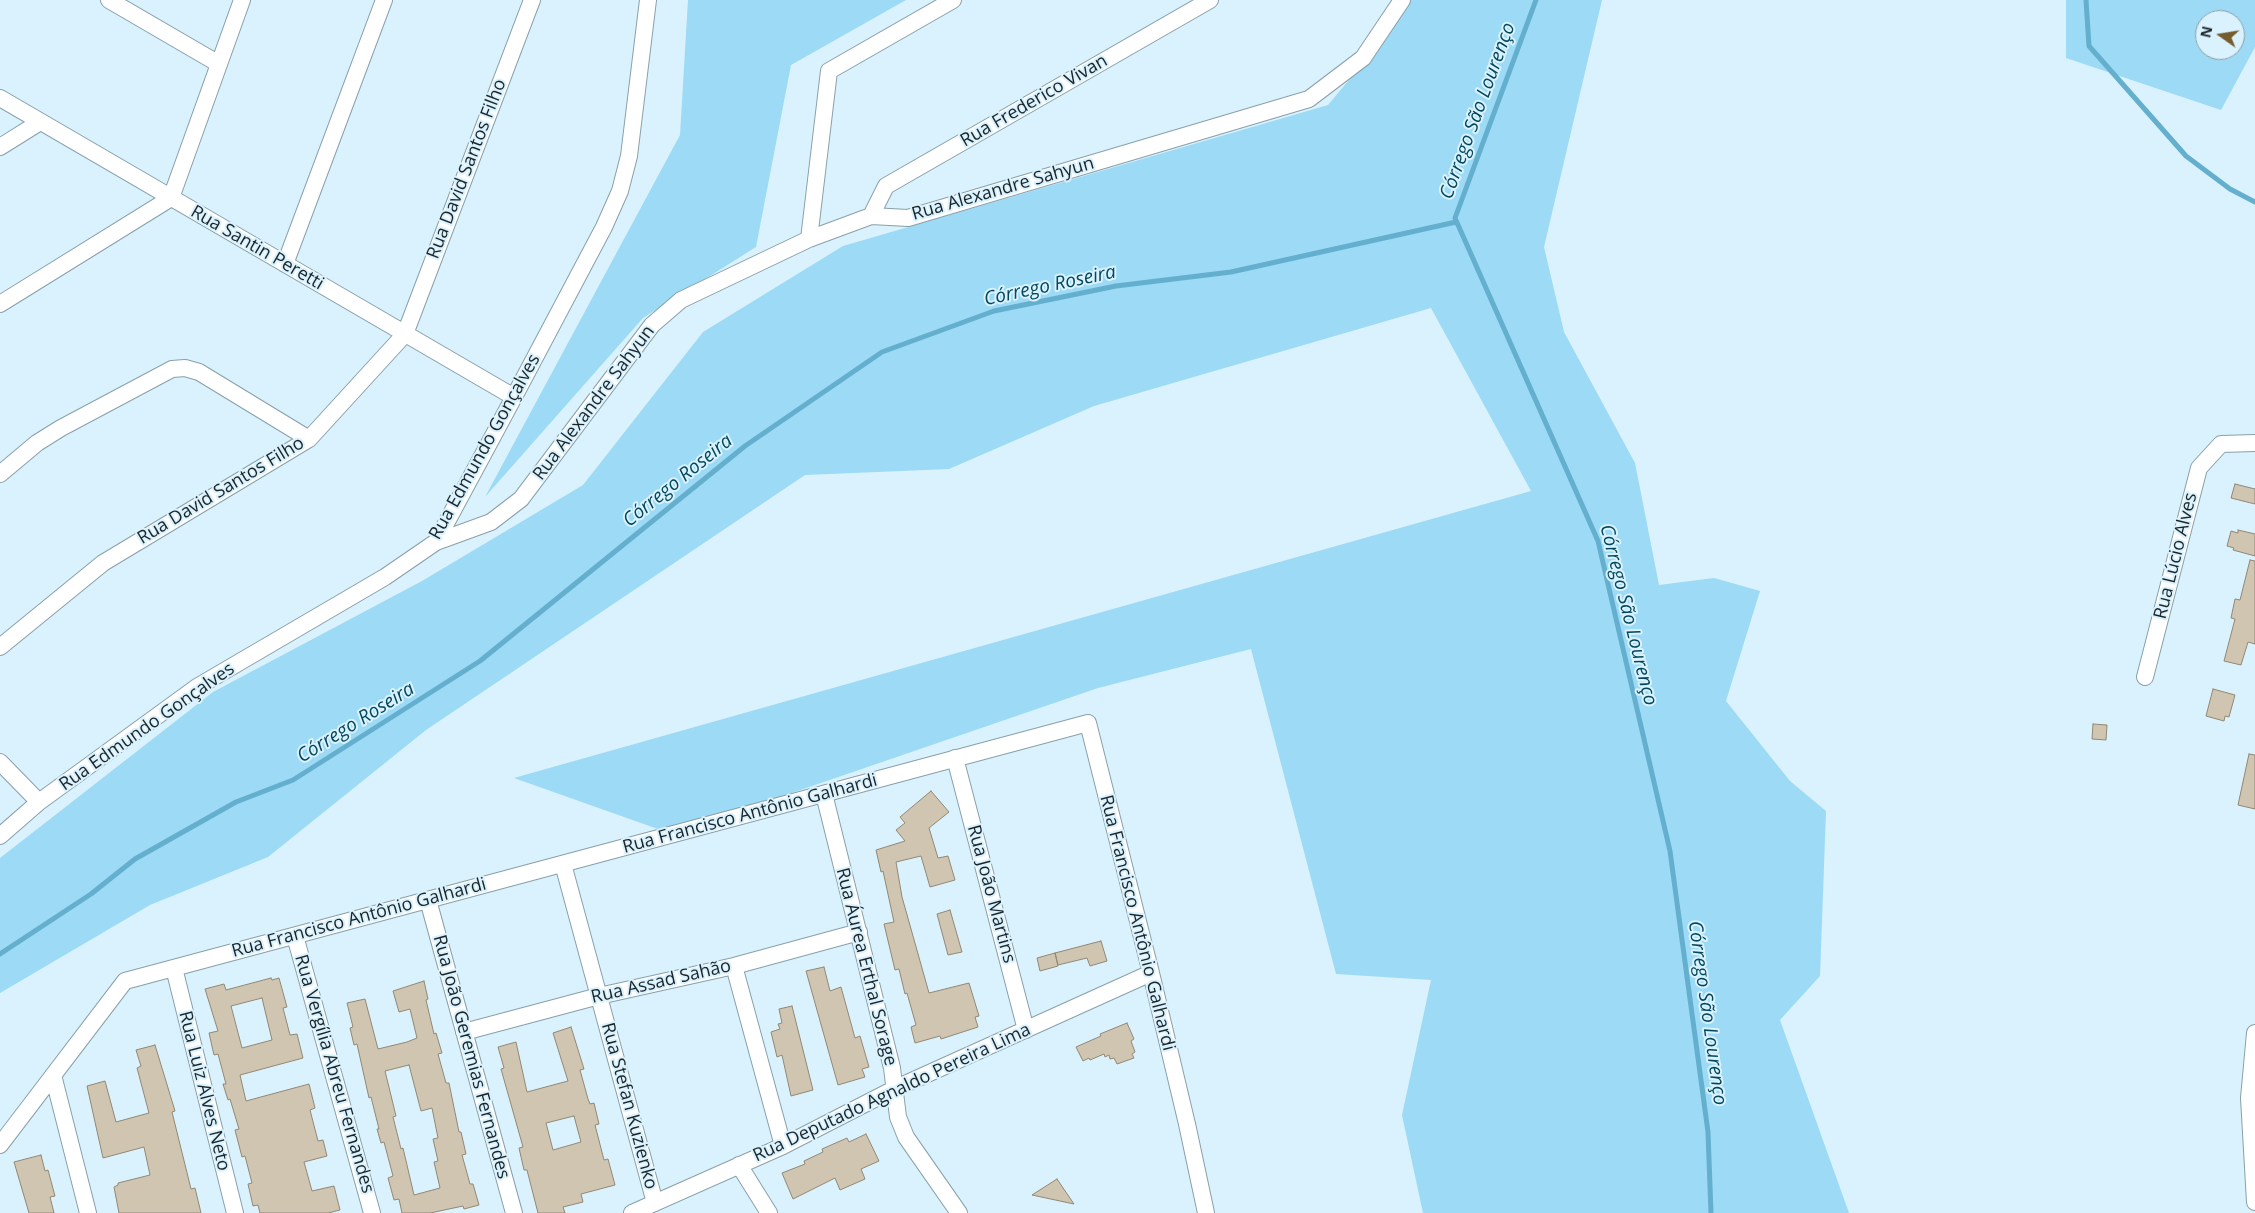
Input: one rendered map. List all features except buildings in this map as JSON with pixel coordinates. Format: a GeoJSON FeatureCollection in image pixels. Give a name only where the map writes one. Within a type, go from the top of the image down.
{"type":"FeatureCollection","features":[{"type":"Feature","properties":{"kind":"street"},"geometry":{"type":"LineString","coordinates":[[109,0],[219,64]]}},
{"type":"Feature","properties":{"kind":"street"},"geometry":{"type":"LineString","coordinates":[[0,304],[171,198],[242,0]]}},
{"type":"Feature","properties":{"kind":"street"},"geometry":{"type":"LineString","coordinates":[[285,264],[384,0]]}},
{"type":"Feature","properties":{"kind":"street","name":"Rua David Santos Filho"},"geometry":{"type":"LineString","coordinates":[[0,647],[102,563],[309,439],[405,334],[532,0]]}},
{"type":"Feature","properties":{"kind":"street","name":"Rua Edmundo Gonçalves"},"geometry":{"type":"LineString","coordinates":[[0,836],[39,802],[197,687],[385,577],[436,542],[604,226],[620,191],[629,156],[648,0]]}},
{"type":"Feature","properties":{"kind":"street"},"geometry":{"type":"LineString","coordinates":[[809,239],[830,70],[953,0]]}},
{"type":"Feature","properties":{"kind":"street","name":"Rua Frederico Vivan"},"geometry":{"type":"LineString","coordinates":[[871,216],[886,186],[1210,0]]}},
{"type":"Feature","properties":{"kind":"street","name":"Rua Alexandre Sahyun"},"geometry":{"type":"LineString","coordinates":[[436,542],[491,522],[521,499],[652,325],[681,300],[809,239],[871,216],[908,218],[1308,99],[1363,58],[1402,0]]}},
{"type":"Feature","properties":{"kind":"street","name":"Rua Santin Peretti"},"geometry":{"type":"LineString","coordinates":[[0,98],[514,397]]}},
{"type":"Feature","properties":{"kind":"street"},"geometry":{"type":"LineString","coordinates":[[0,147],[40,122]]}},
{"type":"Feature","properties":{"kind":"street"},"geometry":{"type":"LineString","coordinates":[[0,474],[37,443],[61,428],[172,368],[185,368],[199,372],[309,439]]}},
{"type":"Feature","properties":{"kind":"street","name":"Rua Lúcio Alves"},"geometry":{"type":"LineString","coordinates":[[2145,677],[2199,468],[2221,444],[2255,443]]}},
{"type":"Feature","properties":{"kind":"street","name":"Rua Francisco Antônio Galhardi"},"geometry":{"type":"LineString","coordinates":[[0,1145],[125,981],[1088,723],[1151,973],[1206,1213]]}},
{"type":"Feature","properties":{"kind":"street","name":"Rua João Martins"},"geometry":{"type":"LineString","coordinates":[[955,758],[1026,1030]]}},
{"type":"Feature","properties":{"kind":"street"},"geometry":{"type":"LineString","coordinates":[[0,762],[39,802]]}},
{"type":"Feature","properties":{"kind":"street","name":"Rua Áurea Erthal Sorage"},"geometry":{"type":"LineString","coordinates":[[824,794],[892,1068],[898,1117],[906,1137],[959,1213]]}},
{"type":"Feature","properties":{"kind":"street","name":"Rua Stefan Kuzienko"},"geometry":{"type":"LineString","coordinates":[[563,864],[656,1202]]}},
{"type":"Feature","properties":{"kind":"street","name":"Rua João Geremias Fernandes"},"geometry":{"type":"LineString","coordinates":[[428,900],[514,1213]]}},
{"type":"Feature","properties":{"kind":"street","name":"Rua Assad Sahão"},"geometry":{"type":"LineString","coordinates":[[464,1032],[599,996],[734,966],[859,932]]}},
{"type":"Feature","properties":{"kind":"street","name":"Rua Vergília Abreu Fernandes"},"geometry":{"type":"LineString","coordinates":[[295,936],[372,1213]]}},
{"type":"Feature","properties":{"kind":"street"},"geometry":{"type":"LineString","coordinates":[[734,966],[783,1146]]}},
{"type":"Feature","properties":{"kind":"street","name":"Rua Luiz Alves Neto"},"geometry":{"type":"LineString","coordinates":[[174,968],[235,1213]]}},
{"type":"Feature","properties":{"kind":"street","name":"Rua Deputado Agnaldo Pereira Lima"},"geometry":{"type":"LineString","coordinates":[[632,1213],[783,1146],[894,1089],[1151,973]]}},
{"type":"Feature","properties":{"kind":"street"},"geometry":{"type":"LineString","coordinates":[[2255,1033],[2249,1098],[2255,1202]]}},
{"type":"Feature","properties":{"kind":"street"},"geometry":{"type":"LineString","coordinates":[[53,1075],[88,1213]]}},
{"type":"Feature","properties":{"kind":"street"},"geometry":{"type":"LineString","coordinates":[[738,1166],[769,1213]]}},
{"type":"Feature","properties":{"kind":"shaded area"},"geometry":{"type":"Polygon","coordinates":[[[688,0],[906,0],[791,65],[756,247],[643,318],[485,497],[680,135],[688,0]]]}},
{"type":"Feature","properties":{"kind":"shaded area"},"geometry":{"type":"Polygon","coordinates":[[[1408,0],[1602,0],[1544,247],[1564,332],[1635,463],[1659,585],[1714,578],[1760,591],[1726,701],[1790,781],[1826,811],[1820,976],[1780,1020],[1849,1213],[1423,1213],[1402,1115],[1431,980],[1336,974],[1251,649],[1098,688],[672,834],[514,778],[1531,491],[1431,308],[1094,406],[949,469],[805,475],[426,730],[268,857],[150,905],[0,993],[0,858],[213,692],[422,581],[583,485],[703,332],[843,246],[1328,105],[1391,30],[1408,0]]]}},
{"type":"Feature","properties":{"kind":"shaded area"},"geometry":{"type":"Polygon","coordinates":[[[2066,0],[2255,0],[2255,47],[2221,110],[2066,58],[2066,0]]]}},
{"type":"Feature","properties":{"kind":"waterway","name":"Córrego São Lourenço"},"geometry":{"type":"LineString","coordinates":[[1536,0],[1455,218],[1598,541],[1670,851],[1708,1132],[1711,1213]]}},
{"type":"Feature","properties":{"kind":"waterway"},"geometry":{"type":"LineString","coordinates":[[2086,0],[2089,46],[2186,156],[2230,189],[2255,202]]}},
{"type":"Feature","properties":{"kind":"waterway","name":"Córrego Roseira"},"geometry":{"type":"LineString","coordinates":[[0,954],[91,894],[135,859],[236,802],[293,780],[480,661],[745,446],[882,352],[994,311],[1116,286],[1231,272],[1456,222]]}}]}
